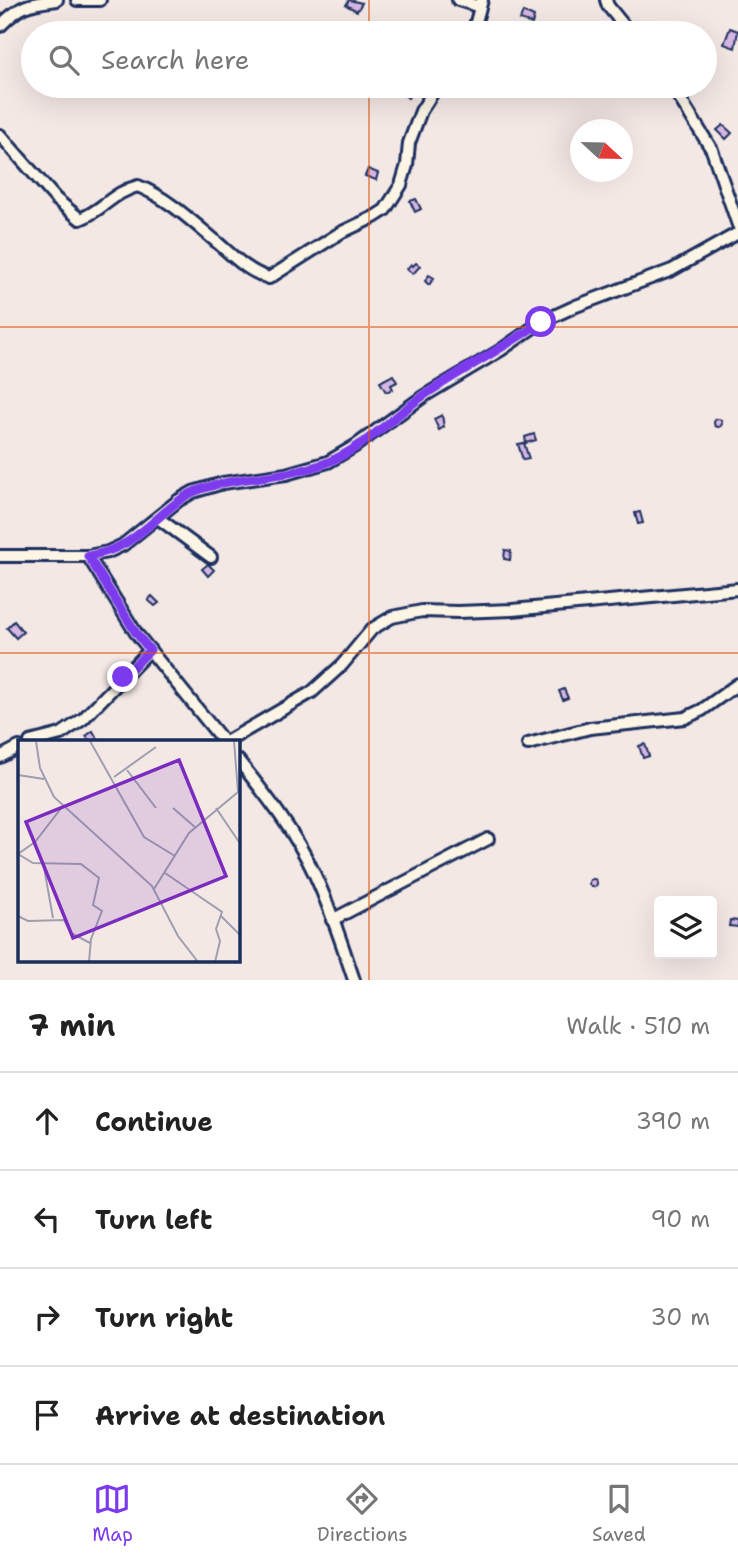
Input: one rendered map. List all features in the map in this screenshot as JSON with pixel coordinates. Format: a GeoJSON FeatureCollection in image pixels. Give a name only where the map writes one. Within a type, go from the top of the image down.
{"type":"FeatureCollection","features":[{"type":"Feature","properties":{"kind":"street"},"geometry":{"type":"LineString","coordinates":[[0,26],[18,9],[28,4],[57,0]]}},
{"type":"Feature","properties":{"kind":"street"},"geometry":{"type":"LineString","coordinates":[[76,0],[100,0]]}},
{"type":"Feature","properties":{"kind":"street"},"geometry":{"type":"LineString","coordinates":[[458,0],[481,4],[476,21]]}},
{"type":"Feature","properties":{"kind":"street"},"geometry":{"type":"LineString","coordinates":[[606,0],[620,21]]}},
{"type":"Feature","properties":{"kind":"street"},"geometry":{"type":"LineString","coordinates":[[0,135],[56,199],[80,219],[90,216],[123,190],[138,186],[168,202],[244,266],[269,278],[340,233],[385,210],[401,185],[407,165],[409,143],[429,98]]}},
{"type":"Feature","properties":{"kind":"street"},"geometry":{"type":"LineString","coordinates":[[679,98],[712,150],[738,225]]}},
{"type":"Feature","properties":{"kind":"street"},"geometry":{"type":"LineString","coordinates":[[0,556],[88,556],[108,552],[123,545],[193,492],[223,482],[286,474],[328,462],[355,446],[424,396],[501,350],[541,322],[672,270],[738,233]]}},
{"type":"Feature","properties":{"kind":"street"},"geometry":{"type":"LineString","coordinates":[[158,518],[211,557]]}},
{"type":"Feature","properties":{"kind":"street"},"geometry":{"type":"LineString","coordinates":[[88,556],[136,633],[223,740]]}},
{"type":"Feature","properties":{"kind":"street"},"geometry":{"type":"LineString","coordinates":[[228,740],[312,692],[342,665],[372,629],[393,617],[422,611],[512,610],[738,589]]}},
{"type":"Feature","properties":{"kind":"street"},"geometry":{"type":"LineString","coordinates":[[38,740],[61,734],[74,726],[100,703],[150,650]]}},
{"type":"Feature","properties":{"kind":"street"},"geometry":{"type":"LineString","coordinates":[[527,744],[590,728],[685,718],[702,710],[738,684]]}},
{"type":"Feature","properties":{"kind":"street"},"geometry":{"type":"LineString","coordinates":[[0,757],[18,748]]}},
{"type":"Feature","properties":{"kind":"street"},"geometry":{"type":"LineString","coordinates":[[240,762],[267,796],[304,853],[315,874],[354,980]]}},
{"type":"Feature","properties":{"kind":"street"},"geometry":{"type":"LineString","coordinates":[[332,920],[488,839]]}},
{"type":"Feature","properties":{"kind":"building"},"geometry":{"type":"Polygon","coordinates":[[[349,0],[362,3],[357,11],[346,5],[349,0]]]}},
{"type":"Feature","properties":{"kind":"building"},"geometry":{"type":"Polygon","coordinates":[[[523,12],[534,17],[533,21],[520,20],[523,12]]]}},
{"type":"Feature","properties":{"kind":"building"},"geometry":{"type":"Polygon","coordinates":[[[730,28],[738,31],[735,48],[724,44],[730,28]]]}},
{"type":"Feature","properties":{"kind":"building"},"geometry":{"type":"Polygon","coordinates":[[[723,125],[732,133],[726,139],[717,130],[723,125]]]}},
{"type":"Feature","properties":{"kind":"building"},"geometry":{"type":"Polygon","coordinates":[[[368,169],[378,173],[376,180],[365,176],[368,169]]]}},
{"type":"Feature","properties":{"kind":"building"},"geometry":{"type":"Polygon","coordinates":[[[416,199],[421,209],[415,212],[410,201],[416,199]]]}},
{"type":"Feature","properties":{"kind":"building"},"geometry":{"type":"Polygon","coordinates":[[[416,263],[420,266],[413,274],[407,269],[416,263]]]}},
{"type":"Feature","properties":{"kind":"building"},"geometry":{"type":"Polygon","coordinates":[[[429,275],[434,278],[429,285],[425,281],[429,275]]]}},
{"type":"Feature","properties":{"kind":"building"},"geometry":{"type":"Polygon","coordinates":[[[393,375],[397,382],[391,385],[393,389],[386,392],[380,382],[393,375]]]}},
{"type":"Feature","properties":{"kind":"building"},"geometry":{"type":"Polygon","coordinates":[[[442,415],[444,427],[439,430],[434,419],[442,415]]]}},
{"type":"Feature","properties":{"kind":"building"},"geometry":{"type":"Polygon","coordinates":[[[718,419],[722,423],[718,427],[714,423],[718,419]]]}},
{"type":"Feature","properties":{"kind":"building"},"geometry":{"type":"Polygon","coordinates":[[[534,434],[536,440],[526,443],[525,437],[534,434]]]}},
{"type":"Feature","properties":{"kind":"building"},"geometry":{"type":"Polygon","coordinates":[[[524,443],[529,459],[523,460],[518,444],[524,443]]]}},
{"type":"Feature","properties":{"kind":"building"},"geometry":{"type":"Polygon","coordinates":[[[640,512],[643,523],[638,524],[635,513],[640,512]]]}},
{"type":"Feature","properties":{"kind":"building"},"geometry":{"type":"Polygon","coordinates":[[[505,550],[511,551],[510,560],[504,559],[505,550]]]}},
{"type":"Feature","properties":{"kind":"building"},"geometry":{"type":"Polygon","coordinates":[[[208,564],[214,570],[208,576],[202,569],[208,564]]]}},
{"type":"Feature","properties":{"kind":"building"},"geometry":{"type":"Polygon","coordinates":[[[152,596],[159,603],[155,606],[148,600],[152,596]]]}},
{"type":"Feature","properties":{"kind":"building"},"geometry":{"type":"Polygon","coordinates":[[[14,621],[23,632],[16,638],[7,628],[14,621]]]}},
{"type":"Feature","properties":{"kind":"building"},"geometry":{"type":"Polygon","coordinates":[[[564,689],[568,698],[563,700],[559,691],[564,689]]]}},
{"type":"Feature","properties":{"kind":"building"},"geometry":{"type":"Polygon","coordinates":[[[93,731],[98,740],[89,740],[86,736],[93,731]]]}},
{"type":"Feature","properties":{"kind":"building"},"geometry":{"type":"Polygon","coordinates":[[[645,744],[649,756],[643,758],[639,746],[645,744]]]}},
{"type":"Feature","properties":{"kind":"building"},"geometry":{"type":"Polygon","coordinates":[[[593,879],[597,883],[593,887],[589,883],[593,879]]]}},
{"type":"Feature","properties":{"kind":"building"},"geometry":{"type":"Polygon","coordinates":[[[730,920],[738,921],[738,927],[729,926],[730,920]]]}},
{"type":"Feature","properties":{"kind":"route"},"geometry":{"type":"LineString","coordinates":[[123,677],[150,650],[136,633],[88,556],[108,552],[123,545],[193,492],[223,482],[286,474],[328,462],[355,446],[424,396],[501,350],[541,322]]}}]}
